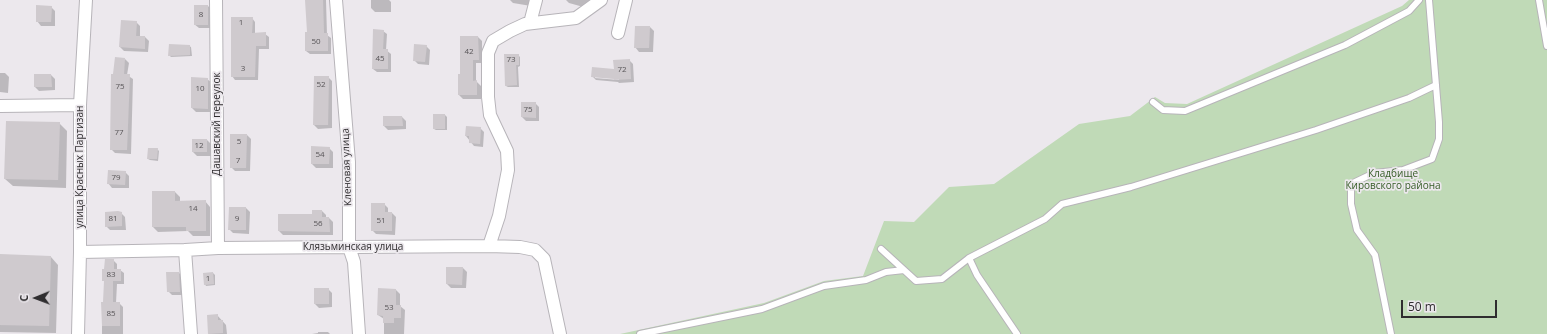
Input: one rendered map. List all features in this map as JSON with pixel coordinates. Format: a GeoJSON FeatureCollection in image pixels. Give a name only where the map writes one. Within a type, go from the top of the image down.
{"type":"FeatureCollection","features":[{"type":"Feature","properties":{"kind":"street","name":"улица Красных Партизан"},"geometry":{"type":"LineString","coordinates":[[78,334],[80,252],[80,105],[86,0]]}},
{"type":"Feature","properties":{"kind":"street","name":"Дашавский переулок"},"geometry":{"type":"LineString","coordinates":[[216,0],[218,248]]}},
{"type":"Feature","properties":{"kind":"street","name":"Кленовая улица"},"geometry":{"type":"LineString","coordinates":[[336,0],[349,162],[349,247],[354,262],[359,334]]}},
{"type":"Feature","properties":{"kind":"street"},"geometry":{"type":"LineString","coordinates":[[530,23],[536,0]]}},
{"type":"Feature","properties":{"kind":"street"},"geometry":{"type":"LineString","coordinates":[[489,246],[499,216],[508,170],[508,151],[490,115],[488,98],[488,53],[493,41],[525,24],[576,18],[601,0]]}},
{"type":"Feature","properties":{"kind":"street"},"geometry":{"type":"LineString","coordinates":[[618,33],[626,0]]}},
{"type":"Feature","properties":{"kind":"street"},"geometry":{"type":"LineString","coordinates":[[0,106],[80,105]]}},
{"type":"Feature","properties":{"kind":"street","name":"Клязьминская улица"},"geometry":{"type":"LineString","coordinates":[[80,252],[218,248],[520,247],[535,250],[544,259],[560,334]]}},
{"type":"Feature","properties":{"kind":"street"},"geometry":{"type":"LineString","coordinates":[[185,250],[191,334]]}},
{"type":"Feature","properties":{"kind":"lane"},"geometry":{"type":"LineString","coordinates":[[1153,102],[1163,110],[1184,111],[1345,45],[1409,11],[1419,0]]}},
{"type":"Feature","properties":{"kind":"lane"},"geometry":{"type":"LineString","coordinates":[[1391,334],[1375,255],[1357,230],[1351,204],[1351,184],[1374,173],[1403,170],[1432,160],[1439,139],[1440,122],[1429,0]]}},
{"type":"Feature","properties":{"kind":"lane"},"geometry":{"type":"LineString","coordinates":[[1539,0],[1547,46]]}},
{"type":"Feature","properties":{"kind":"lane"},"geometry":{"type":"LineString","coordinates":[[880,249],[916,281],[942,279],[969,258],[1045,219],[1062,204],[1131,187],[1316,130],[1409,98],[1436,85]]}},
{"type":"Feature","properties":{"kind":"lane"},"geometry":{"type":"LineString","coordinates":[[969,258],[978,275],[1017,334]]}},
{"type":"Feature","properties":{"kind":"lane"},"geometry":{"type":"LineString","coordinates":[[640,334],[762,309],[824,286],[866,280],[886,272],[904,270]]}},
{"type":"Feature","properties":{"kind":"green space","name":"Кладбище Кировского района"},"geometry":{"type":"Polygon","coordinates":[[[1409,0],[1547,0],[1547,334],[620,334],[764,303],[824,281],[863,276],[884,221],[914,222],[949,187],[994,184],[1079,124],[1130,116],[1155,97],[1165,103],[1187,104],[1402,6],[1409,0]]]}},
{"type":"Feature","properties":{"kind":"building"},"geometry":{"type":"Polygon","coordinates":[[[305,0],[323,0],[324,33],[328,33],[328,51],[305,51],[305,32],[307,32],[305,0]]]}},
{"type":"Feature","properties":{"kind":"building"},"geometry":{"type":"Polygon","coordinates":[[[36,5],[52,6],[51,22],[36,22],[36,5]]]}},
{"type":"Feature","properties":{"kind":"building"},"geometry":{"type":"Polygon","coordinates":[[[194,5],[208,5],[208,25],[194,25],[194,5]]]}},
{"type":"Feature","properties":{"kind":"building"},"geometry":{"type":"Polygon","coordinates":[[[231,17],[253,17],[252,33],[266,32],[266,46],[256,46],[255,77],[231,77],[231,17]]]}},
{"type":"Feature","properties":{"kind":"building"},"geometry":{"type":"Polygon","coordinates":[[[121,20],[137,21],[136,36],[145,36],[145,49],[119,47],[121,20]]]}},
{"type":"Feature","properties":{"kind":"building"},"geometry":{"type":"Polygon","coordinates":[[[635,26],[650,26],[649,48],[634,48],[635,26]]]}},
{"type":"Feature","properties":{"kind":"building"},"geometry":{"type":"Polygon","coordinates":[[[373,29],[384,30],[383,49],[388,49],[388,69],[372,69],[373,29]]]}},
{"type":"Feature","properties":{"kind":"building"},"geometry":{"type":"Polygon","coordinates":[[[460,36],[478,36],[479,60],[473,60],[473,81],[477,80],[477,95],[458,95],[458,74],[460,74],[460,36]]]}},
{"type":"Feature","properties":{"kind":"building"},"geometry":{"type":"Polygon","coordinates":[[[169,44],[190,45],[190,55],[168,56],[169,44]]]}},
{"type":"Feature","properties":{"kind":"building"},"geometry":{"type":"Polygon","coordinates":[[[414,44],[427,45],[425,62],[413,61],[414,44]]]}},
{"type":"Feature","properties":{"kind":"building"},"geometry":{"type":"Polygon","coordinates":[[[504,54],[519,54],[519,65],[516,65],[517,85],[505,86],[504,54]]]}},
{"type":"Feature","properties":{"kind":"building"},"geometry":{"type":"Polygon","coordinates":[[[115,57],[125,58],[124,74],[130,74],[127,150],[110,150],[111,74],[113,74],[115,57]]]}},
{"type":"Feature","properties":{"kind":"building"},"geometry":{"type":"Polygon","coordinates":[[[630,59],[631,79],[614,80],[591,77],[592,67],[614,69],[613,60],[630,59]]]}},
{"type":"Feature","properties":{"kind":"building"},"geometry":{"type":"Polygon","coordinates":[[[34,74],[51,74],[52,87],[34,87],[34,74]]]}},
{"type":"Feature","properties":{"kind":"building"},"geometry":{"type":"Polygon","coordinates":[[[314,76],[329,76],[328,125],[313,125],[314,76]]]}},
{"type":"Feature","properties":{"kind":"building"},"geometry":{"type":"Polygon","coordinates":[[[191,77],[208,78],[208,109],[191,108],[191,77]]]}},
{"type":"Feature","properties":{"kind":"building"},"geometry":{"type":"Polygon","coordinates":[[[521,102],[536,102],[536,118],[521,117],[521,102]]]}},
{"type":"Feature","properties":{"kind":"building"},"geometry":{"type":"Polygon","coordinates":[[[433,114],[445,114],[445,129],[433,129],[433,114]]]}},
{"type":"Feature","properties":{"kind":"building"},"geometry":{"type":"Polygon","coordinates":[[[383,116],[402,116],[403,126],[383,126],[383,116]]]}},
{"type":"Feature","properties":{"kind":"building"},"geometry":{"type":"Polygon","coordinates":[[[6,121],[60,122],[58,180],[4,179],[6,121]]]}},
{"type":"Feature","properties":{"kind":"building"},"geometry":{"type":"Polygon","coordinates":[[[466,126],[481,127],[480,144],[469,143],[469,136],[465,136],[466,126]]]}},
{"type":"Feature","properties":{"kind":"building"},"geometry":{"type":"Polygon","coordinates":[[[230,134],[247,134],[246,168],[230,168],[230,134]]]}},
{"type":"Feature","properties":{"kind":"building"},"geometry":{"type":"Polygon","coordinates":[[[192,139],[207,139],[207,152],[192,152],[192,139]]]}},
{"type":"Feature","properties":{"kind":"building"},"geometry":{"type":"Polygon","coordinates":[[[311,146],[330,147],[329,164],[311,164],[311,146]]]}},
{"type":"Feature","properties":{"kind":"building"},"geometry":{"type":"Polygon","coordinates":[[[148,148],[158,148],[157,159],[147,159],[148,148]]]}},
{"type":"Feature","properties":{"kind":"building"},"geometry":{"type":"Polygon","coordinates":[[[108,170],[126,171],[125,185],[107,184],[108,170]]]}},
{"type":"Feature","properties":{"kind":"building"},"geometry":{"type":"Polygon","coordinates":[[[152,191],[175,191],[175,201],[206,200],[206,231],[186,231],[186,227],[152,227],[152,191]]]}},
{"type":"Feature","properties":{"kind":"building"},"geometry":{"type":"Polygon","coordinates":[[[371,203],[385,203],[385,212],[392,212],[392,231],[371,231],[371,203]]]}},
{"type":"Feature","properties":{"kind":"building"},"geometry":{"type":"Polygon","coordinates":[[[229,207],[246,207],[246,230],[228,230],[229,207]]]}},
{"type":"Feature","properties":{"kind":"building"},"geometry":{"type":"Polygon","coordinates":[[[312,210],[322,210],[322,217],[329,217],[330,232],[278,231],[278,214],[312,214],[312,210]]]}},
{"type":"Feature","properties":{"kind":"building"},"geometry":{"type":"Polygon","coordinates":[[[105,212],[122,212],[122,226],[105,227],[105,212]]]}},
{"type":"Feature","properties":{"kind":"building"},"geometry":{"type":"Polygon","coordinates":[[[0,254],[51,256],[49,326],[0,325],[0,254]]]}},
{"type":"Feature","properties":{"kind":"building"},"geometry":{"type":"Polygon","coordinates":[[[105,259],[114,259],[114,269],[121,269],[121,281],[113,281],[113,302],[120,302],[120,326],[102,326],[101,302],[103,302],[104,281],[102,281],[102,269],[104,269],[105,259]]]}},
{"type":"Feature","properties":{"kind":"building"},"geometry":{"type":"Polygon","coordinates":[[[446,267],[463,267],[462,285],[446,284],[446,267]]]}},
{"type":"Feature","properties":{"kind":"building"},"geometry":{"type":"Polygon","coordinates":[[[166,272],[179,272],[180,292],[167,292],[166,272]]]}},
{"type":"Feature","properties":{"kind":"building"},"geometry":{"type":"Polygon","coordinates":[[[213,272],[214,284],[204,285],[203,273],[213,272]]]}},
{"type":"Feature","properties":{"kind":"building"},"geometry":{"type":"Polygon","coordinates":[[[314,288],[329,288],[329,304],[314,304],[314,288]]]}},
{"type":"Feature","properties":{"kind":"building"},"geometry":{"type":"Polygon","coordinates":[[[378,288],[396,289],[396,305],[401,305],[401,318],[394,318],[394,323],[383,323],[383,316],[377,315],[378,288]]]}},
{"type":"Feature","properties":{"kind":"building"},"geometry":{"type":"Polygon","coordinates":[[[218,314],[218,320],[223,320],[223,333],[208,334],[207,315],[218,314]]]}}]}
